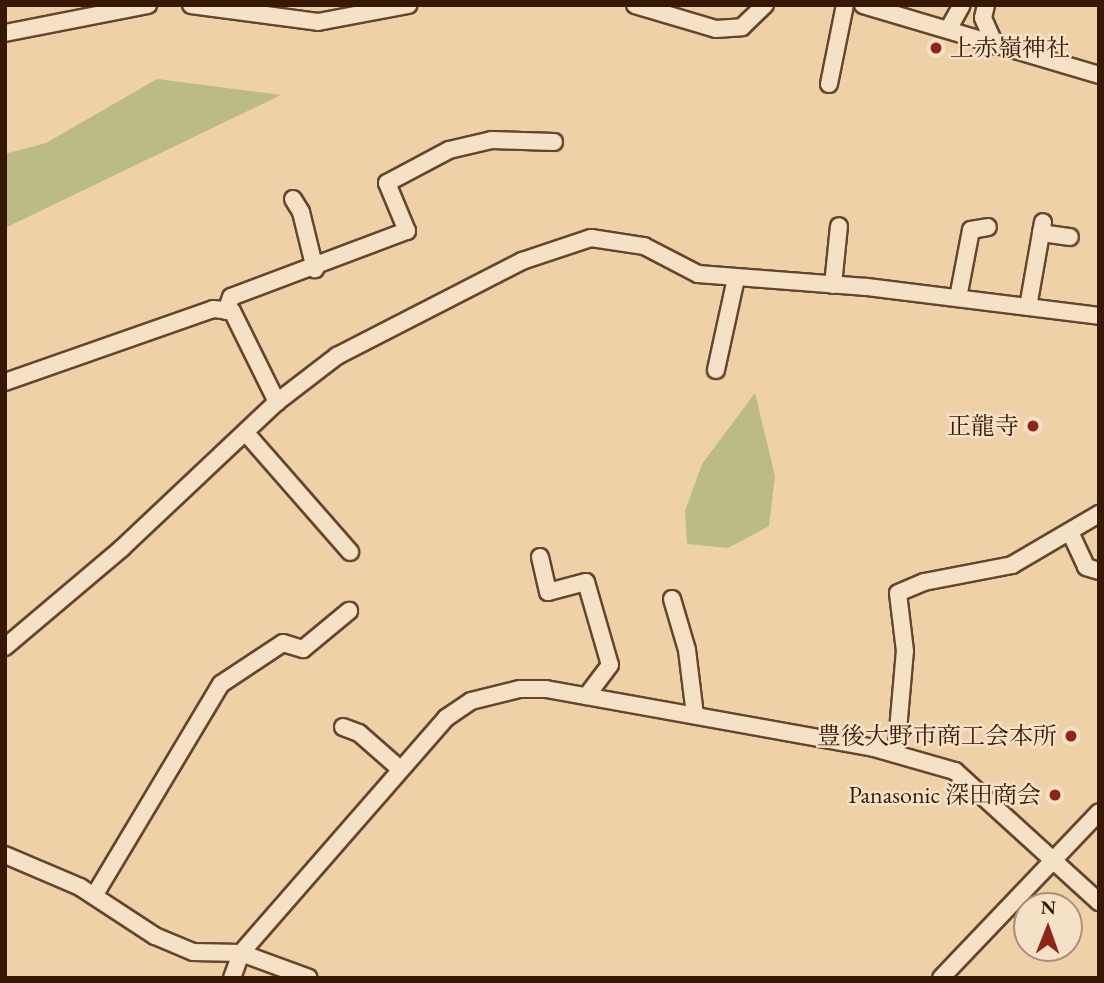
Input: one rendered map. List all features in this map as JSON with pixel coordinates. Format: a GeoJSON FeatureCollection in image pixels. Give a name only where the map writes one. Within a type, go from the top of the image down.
{"type":"FeatureCollection","features":[{"type":"Feature","properties":{"kind":"street"},"geometry":{"type":"LineString","coordinates":[[5,33],[148,5]]}},
{"type":"Feature","properties":{"kind":"street"},"geometry":{"type":"LineString","coordinates":[[191,5],[318,22],[408,5]]}},
{"type":"Feature","properties":{"kind":"street"},"geometry":{"type":"LineString","coordinates":[[635,5],[716,29],[742,27],[765,5]]}},
{"type":"Feature","properties":{"kind":"street"},"geometry":{"type":"LineString","coordinates":[[829,84],[845,5]]}},
{"type":"Feature","properties":{"kind":"street"},"geometry":{"type":"LineString","coordinates":[[863,5],[948,28],[995,45],[1099,75]]}},
{"type":"Feature","properties":{"kind":"street"},"geometry":{"type":"LineString","coordinates":[[948,28],[962,5]]}},
{"type":"Feature","properties":{"kind":"street"},"geometry":{"type":"LineString","coordinates":[[986,5],[983,18],[995,45]]}},
{"type":"Feature","properties":{"kind":"street"},"geometry":{"type":"LineString","coordinates":[[226,311],[231,297],[315,269],[407,231],[387,183],[449,150],[492,140],[554,142]]}},
{"type":"Feature","properties":{"kind":"street"},"geometry":{"type":"LineString","coordinates":[[293,199],[315,269]]}},
{"type":"Feature","properties":{"kind":"street"},"geometry":{"type":"LineString","coordinates":[[833,285],[839,226]]}},
{"type":"Feature","properties":{"kind":"street"},"geometry":{"type":"LineString","coordinates":[[958,298],[971,230],[988,227]]}},
{"type":"Feature","properties":{"kind":"street"},"geometry":{"type":"LineString","coordinates":[[1028,307],[1042,228],[1070,236]]}},
{"type":"Feature","properties":{"kind":"street"},"geometry":{"type":"LineString","coordinates":[[5,647],[246,433],[277,402],[337,356],[522,261],[591,238],[644,246],[698,274],[958,298],[1099,316]]}},
{"type":"Feature","properties":{"kind":"street"},"geometry":{"type":"LineString","coordinates":[[716,370],[736,278]]}},
{"type":"Feature","properties":{"kind":"street"},"geometry":{"type":"LineString","coordinates":[[5,382],[152,328],[213,309],[232,311],[277,402]]}},
{"type":"Feature","properties":{"kind":"street"},"geometry":{"type":"LineString","coordinates":[[246,433],[350,552]]}},
{"type":"Feature","properties":{"kind":"street"},"geometry":{"type":"LineString","coordinates":[[896,753],[905,651],[898,593],[924,582],[1012,565],[1099,514]]}},
{"type":"Feature","properties":{"kind":"street"},"geometry":{"type":"LineString","coordinates":[[1070,532],[1086,568],[1099,571]]}},
{"type":"Feature","properties":{"kind":"street"},"geometry":{"type":"LineString","coordinates":[[540,557],[548,592],[586,582],[610,665],[587,696]]}},
{"type":"Feature","properties":{"kind":"street"},"geometry":{"type":"LineString","coordinates":[[672,598],[687,650],[695,715]]}},
{"type":"Feature","properties":{"kind":"street"},"geometry":{"type":"LineString","coordinates":[[94,896],[221,684],[283,643],[303,649],[349,611]]}},
{"type":"Feature","properties":{"kind":"street"},"geometry":{"type":"LineString","coordinates":[[232,978],[241,953],[446,718],[471,701],[520,689],[587,696],[695,715],[896,753],[955,771],[1055,858],[1099,902]]}},
{"type":"Feature","properties":{"kind":"street"},"geometry":{"type":"LineString","coordinates":[[342,727],[359,733],[400,769]]}},
{"type":"Feature","properties":{"kind":"street"},"geometry":{"type":"LineString","coordinates":[[941,978],[1099,812]]}},
{"type":"Feature","properties":{"kind":"street"},"geometry":{"type":"LineString","coordinates":[[5,855],[94,896],[155,936],[193,952],[241,953],[309,978]]}},
{"type":"Feature","properties":{"kind":"green space"},"geometry":{"type":"Polygon","coordinates":[[[157,79],[281,95],[5,228],[5,154],[46,143],[157,79]]]}},
{"type":"Feature","properties":{"kind":"green space"},"geometry":{"type":"Polygon","coordinates":[[[755,393],[775,476],[769,526],[728,548],[687,544],[685,511],[702,464],[755,393]]]}},
{"type":"Feature","properties":{"kind":"place","name":"上赤嶺神社"},"geometry":{"type":"Point","coordinates":[936,48]}},
{"type":"Feature","properties":{"kind":"place","name":"正龍寺"},"geometry":{"type":"Point","coordinates":[1033,426]}},
{"type":"Feature","properties":{"kind":"place","name":"豊後大野市商工会本所"},"geometry":{"type":"Point","coordinates":[1071,736]}},
{"type":"Feature","properties":{"kind":"place","name":"Panasonic 深田商会"},"geometry":{"type":"Point","coordinates":[1055,795]}}]}
